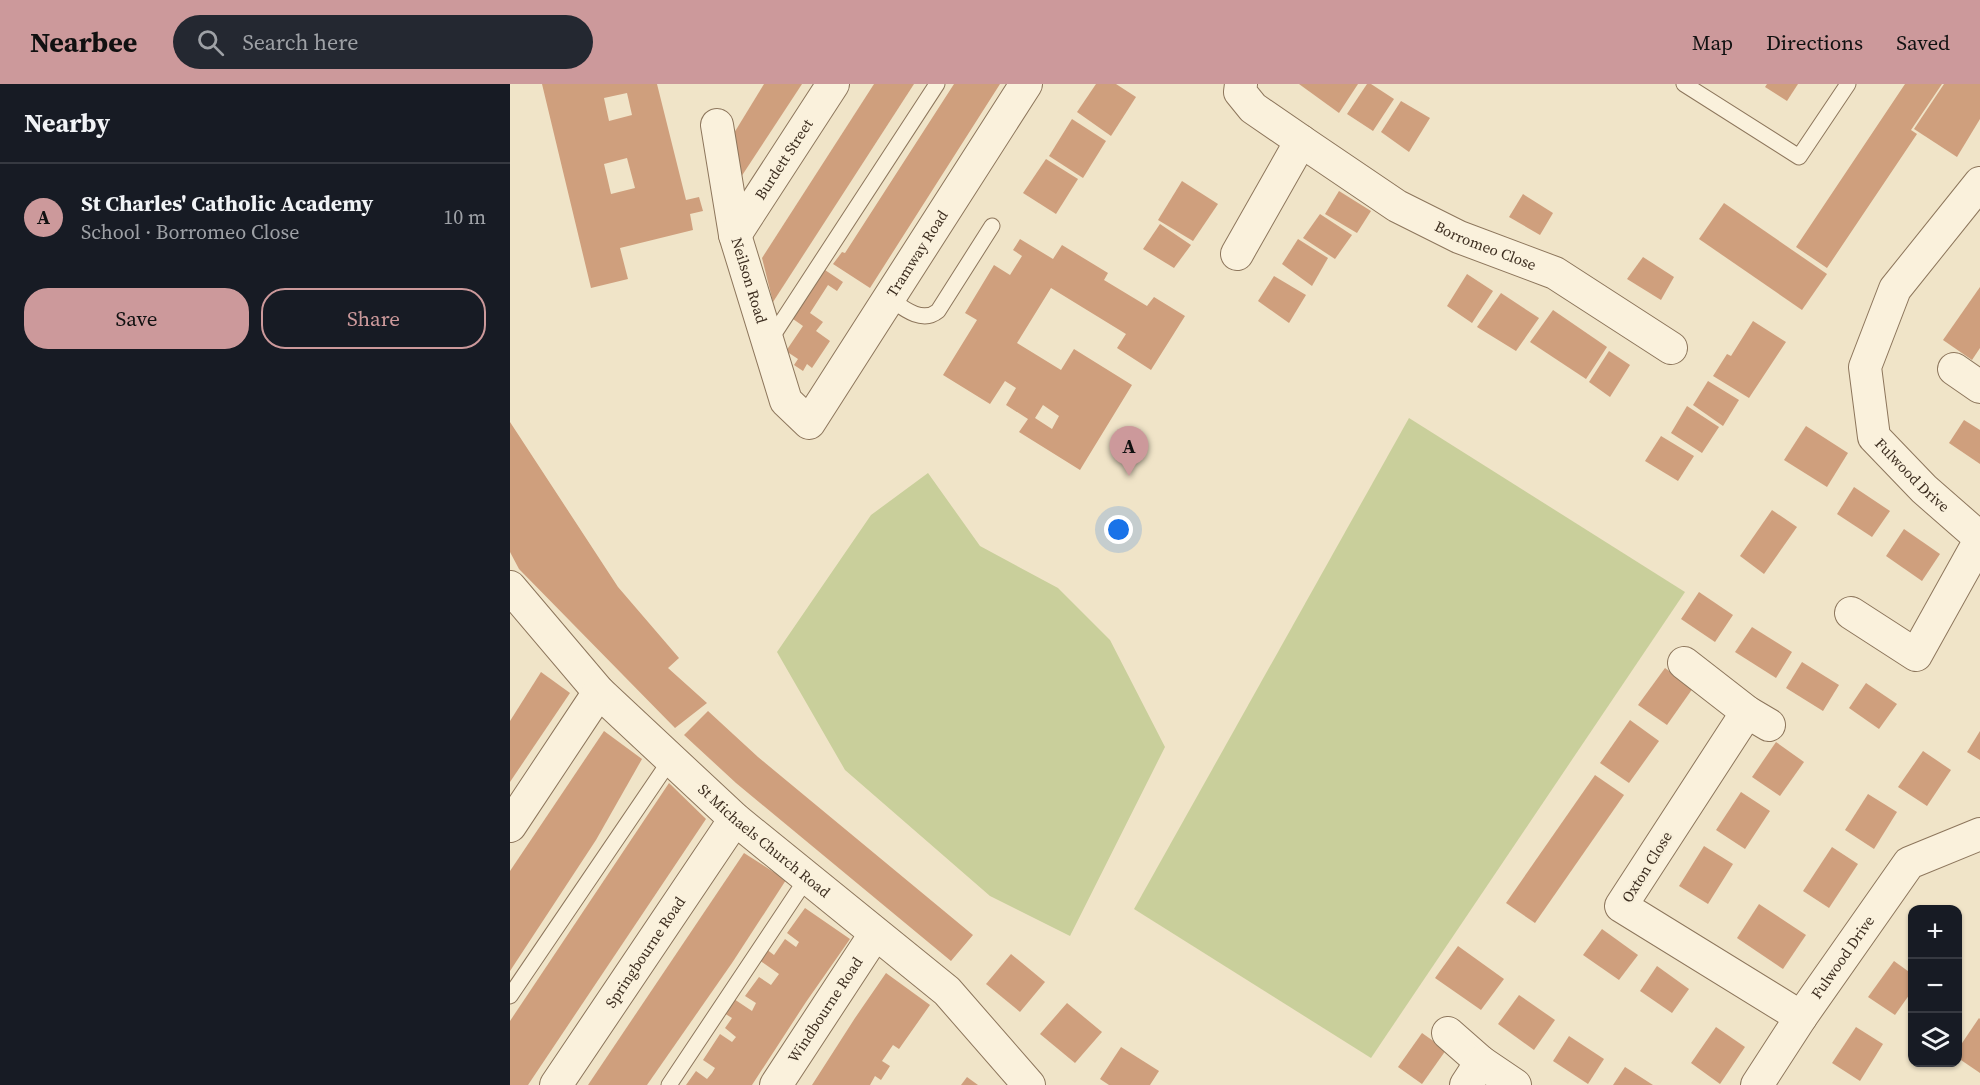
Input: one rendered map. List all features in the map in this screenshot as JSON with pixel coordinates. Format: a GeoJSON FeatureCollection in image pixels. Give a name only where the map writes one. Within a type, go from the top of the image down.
{"type":"FeatureCollection","features":[{"type":"Feature","properties":{"kind":"street","name":"Burdett Street"},"geometry":{"type":"LineString","coordinates":[[735,236],[833,84]]}},
{"type":"Feature","properties":{"kind":"street","name":"Tramway Road"},"geometry":{"type":"LineString","coordinates":[[809,423],[1026,84]]}},
{"type":"Feature","properties":{"kind":"street","name":"Borromeo Close"},"geometry":{"type":"LineString","coordinates":[[1241,84],[1240,92],[1253,108],[1397,206],[1459,237],[1555,273],[1671,348]]}},
{"type":"Feature","properties":{"kind":"street","name":"Neilson Road"},"geometry":{"type":"LineString","coordinates":[[717,125],[735,236],[786,402],[809,423]]}},
{"type":"Feature","properties":{"kind":"street"},"geometry":{"type":"LineString","coordinates":[[1237,254],[1301,141]]}},
{"type":"Feature","properties":{"kind":"street","name":"Fulwood Drive"},"geometry":{"type":"LineString","coordinates":[[1980,183],[1895,289],[1865,367],[1874,437],[1924,489],[1980,539]]}},
{"type":"Feature","properties":{"kind":"street"},"geometry":{"type":"LineString","coordinates":[[1954,369],[1980,387]]}},
{"type":"Feature","properties":{"kind":"street"},"geometry":{"type":"LineString","coordinates":[[1851,613],[1916,655],[1980,539]]}},
{"type":"Feature","properties":{"kind":"street","name":"St Michaels Church Road"},"geometry":{"type":"LineString","coordinates":[[510,587],[599,692],[735,819],[947,991],[1029,1085]]}},
{"type":"Feature","properties":{"kind":"street","name":"Oxton Close"},"geometry":{"type":"LineString","coordinates":[[1684,663],[1758,718],[1621,906],[1801,1017]]}},
{"type":"Feature","properties":{"kind":"street"},"geometry":{"type":"LineString","coordinates":[[510,826],[599,692]]}},
{"type":"Feature","properties":{"kind":"street","name":"Springbourne Road"},"geometry":{"type":"LineString","coordinates":[[556,1085],[735,819]]}},
{"type":"Feature","properties":{"kind":"street","name":"Fulwood Drive"},"geometry":{"type":"LineString","coordinates":[[1757,1085],[1801,1017],[1909,863],[1980,834]]}},
{"type":"Feature","properties":{"kind":"street","name":"Windbourne Road"},"geometry":{"type":"LineString","coordinates":[[776,1085],[875,934]]}},
{"type":"Feature","properties":{"kind":"street"},"geometry":{"type":"LineString","coordinates":[[1448,1033],[1474,1073],[1515,1085]]}},
{"type":"Feature","properties":{"kind":"lane"},"geometry":{"type":"LineString","coordinates":[[768,343],[937,84]]}},
{"type":"Feature","properties":{"kind":"lane"},"geometry":{"type":"LineString","coordinates":[[1684,84],[1799,157],[1848,84]]}},
{"type":"Feature","properties":{"kind":"lane"},"geometry":{"type":"LineString","coordinates":[[889,298],[921,316],[934,315],[992,226]]}},
{"type":"Feature","properties":{"kind":"lane"},"geometry":{"type":"LineString","coordinates":[[510,996],[671,759]]}},
{"type":"Feature","properties":{"kind":"lane"},"geometry":{"type":"LineString","coordinates":[[669,1085],[807,878]]}},
{"type":"Feature","properties":{"kind":"green space"},"geometry":{"type":"Polygon","coordinates":[[[1409,418],[1685,592],[1371,1058],[1134,909],[1409,418]]]}},
{"type":"Feature","properties":{"kind":"green space"},"geometry":{"type":"Polygon","coordinates":[[[928,473],[980,546],[1058,588],[1110,640],[1165,747],[1070,936],[990,896],[845,770],[777,652],[871,515],[928,473]]]}},
{"type":"Feature","properties":{"kind":"building"},"geometry":{"type":"Polygon","coordinates":[[[542,84],[657,84],[686,200],[699,197],[703,211],[690,214],[693,230],[620,248],[628,279],[591,288],[542,84]],[[627,93],[604,98],[609,121],[632,115],[627,93]],[[627,158],[604,164],[611,194],[635,188],[627,158]]]}},
{"type":"Feature","properties":{"kind":"building"},"geometry":{"type":"Polygon","coordinates":[[[764,84],[802,84],[741,177],[731,138],[764,84]]]}},
{"type":"Feature","properties":{"kind":"building"},"geometry":{"type":"Polygon","coordinates":[[[874,84],[914,84],[773,302],[762,258],[874,84]]]}},
{"type":"Feature","properties":{"kind":"building"},"geometry":{"type":"Polygon","coordinates":[[[954,84],[1000,84],[870,288],[833,264],[842,252],[845,253],[954,84]]]}},
{"type":"Feature","properties":{"kind":"building"},"geometry":{"type":"Polygon","coordinates":[[[1096,84],[1116,84],[1136,97],[1111,136],[1077,112],[1096,84]]]}},
{"type":"Feature","properties":{"kind":"building"},"geometry":{"type":"Polygon","coordinates":[[[1299,84],[1358,84],[1339,113],[1299,84]]]}},
{"type":"Feature","properties":{"kind":"building"},"geometry":{"type":"Polygon","coordinates":[[[1367,84],[1371,84],[1394,99],[1373,131],[1347,114],[1367,84]]]}},
{"type":"Feature","properties":{"kind":"building"},"geometry":{"type":"Polygon","coordinates":[[[1767,84],[1798,84],[1787,101],[1765,87],[1767,84]]]}},
{"type":"Feature","properties":{"kind":"building"},"geometry":{"type":"Polygon","coordinates":[[[1905,84],[1942,84],[1911,130],[1917,134],[1827,268],[1796,247],[1905,84]]]}},
{"type":"Feature","properties":{"kind":"building"},"geometry":{"type":"Polygon","coordinates":[[[1944,84],[1980,84],[1980,119],[1957,157],[1914,129],[1944,84]]]}},
{"type":"Feature","properties":{"kind":"building"},"geometry":{"type":"Polygon","coordinates":[[[1401,101],[1430,118],[1409,152],[1381,132],[1401,101]]]}},
{"type":"Feature","properties":{"kind":"building"},"geometry":{"type":"Polygon","coordinates":[[[1072,119],[1106,141],[1083,178],[1049,156],[1072,119]]]}},
{"type":"Feature","properties":{"kind":"building"},"geometry":{"type":"Polygon","coordinates":[[[1046,159],[1078,179],[1056,214],[1023,193],[1046,159]]]}},
{"type":"Feature","properties":{"kind":"building"},"geometry":{"type":"Polygon","coordinates":[[[1182,181],[1218,204],[1193,241],[1158,220],[1182,181]]]}},
{"type":"Feature","properties":{"kind":"building"},"geometry":{"type":"Polygon","coordinates":[[[1339,191],[1371,211],[1357,233],[1325,214],[1339,191]]]}},
{"type":"Feature","properties":{"kind":"building"},"geometry":{"type":"Polygon","coordinates":[[[1523,194],[1553,213],[1540,235],[1509,217],[1523,194]]]}},
{"type":"Feature","properties":{"kind":"building"},"geometry":{"type":"Polygon","coordinates":[[[1724,203],[1827,274],[1802,310],[1699,239],[1724,203]]]}},
{"type":"Feature","properties":{"kind":"building"},"geometry":{"type":"Polygon","coordinates":[[[1320,214],[1352,235],[1335,259],[1303,238],[1320,214]]]}},
{"type":"Feature","properties":{"kind":"building"},"geometry":{"type":"Polygon","coordinates":[[[1160,224],[1191,245],[1174,268],[1143,249],[1160,224]]]}},
{"type":"Feature","properties":{"kind":"building"},"geometry":{"type":"Polygon","coordinates":[[[1020,239],[1053,259],[1062,245],[1108,273],[1104,280],[1147,306],[1154,297],[1185,316],[1151,370],[1117,348],[1126,334],[1051,288],[1017,343],[1061,370],[1074,349],[1132,385],[1080,470],[1019,432],[1028,419],[1006,405],[1016,388],[1005,381],[990,404],[943,375],[977,320],[965,313],[994,265],[1010,275],[1022,256],[1013,250],[1020,239]],[[1043,405],[1035,418],[1052,429],[1059,416],[1043,405]]]}},
{"type":"Feature","properties":{"kind":"building"},"geometry":{"type":"Polygon","coordinates":[[[1298,239],[1328,258],[1312,286],[1282,264],[1298,239]]]}},
{"type":"Feature","properties":{"kind":"building"},"geometry":{"type":"Polygon","coordinates":[[[1643,257],[1674,277],[1661,300],[1627,279],[1643,257]]]}},
{"type":"Feature","properties":{"kind":"building"},"geometry":{"type":"Polygon","coordinates":[[[825,270],[843,282],[837,291],[828,285],[810,313],[823,322],[816,331],[830,341],[812,368],[807,364],[803,371],[794,365],[798,359],[786,351],[803,326],[793,319],[825,270]]]}},
{"type":"Feature","properties":{"kind":"building"},"geometry":{"type":"Polygon","coordinates":[[[1467,274],[1493,291],[1472,323],[1447,306],[1467,274]]]}},
{"type":"Feature","properties":{"kind":"building"},"geometry":{"type":"Polygon","coordinates":[[[1274,276],[1306,295],[1289,323],[1258,301],[1274,276]]]}},
{"type":"Feature","properties":{"kind":"building"},"geometry":{"type":"Polygon","coordinates":[[[1980,287],[1980,348],[1972,360],[1943,340],[1980,287]]]}},
{"type":"Feature","properties":{"kind":"building"},"geometry":{"type":"Polygon","coordinates":[[[1501,293],[1539,318],[1516,351],[1477,327],[1501,293]]]}},
{"type":"Feature","properties":{"kind":"building"},"geometry":{"type":"Polygon","coordinates":[[[1553,310],[1607,347],[1586,379],[1530,342],[1553,310]]]}},
{"type":"Feature","properties":{"kind":"building"},"geometry":{"type":"Polygon","coordinates":[[[1753,321],[1786,342],[1749,398],[1713,376],[1727,354],[1731,356],[1753,321]]]}},
{"type":"Feature","properties":{"kind":"building"},"geometry":{"type":"Polygon","coordinates":[[[1609,351],[1630,365],[1610,397],[1589,382],[1609,351]]]}},
{"type":"Feature","properties":{"kind":"building"},"geometry":{"type":"Polygon","coordinates":[[[1708,381],[1739,400],[1723,426],[1693,405],[1708,381]]]}},
{"type":"Feature","properties":{"kind":"building"},"geometry":{"type":"Polygon","coordinates":[[[1687,406],[1719,427],[1702,453],[1671,433],[1687,406]]]}},
{"type":"Feature","properties":{"kind":"building"},"geometry":{"type":"Polygon","coordinates":[[[1964,420],[1980,430],[1980,464],[1949,443],[1964,420]]]}},
{"type":"Feature","properties":{"kind":"building"},"geometry":{"type":"Polygon","coordinates":[[[510,422],[618,587],[679,658],[668,668],[707,703],[675,728],[519,569],[510,552],[510,422]]]}},
{"type":"Feature","properties":{"kind":"building"},"geometry":{"type":"Polygon","coordinates":[[[1806,426],[1848,453],[1827,487],[1784,460],[1806,426]]]}},
{"type":"Feature","properties":{"kind":"building"},"geometry":{"type":"Polygon","coordinates":[[[1661,436],[1694,456],[1678,481],[1645,461],[1661,436]]]}},
{"type":"Feature","properties":{"kind":"building"},"geometry":{"type":"Polygon","coordinates":[[[1854,487],[1890,511],[1872,537],[1837,514],[1854,487]]]}},
{"type":"Feature","properties":{"kind":"building"},"geometry":{"type":"Polygon","coordinates":[[[1772,510],[1797,527],[1764,574],[1740,556],[1772,510]]]}},
{"type":"Feature","properties":{"kind":"building"},"geometry":{"type":"Polygon","coordinates":[[[1904,529],[1940,554],[1922,581],[1886,556],[1904,529]]]}},
{"type":"Feature","properties":{"kind":"building"},"geometry":{"type":"Polygon","coordinates":[[[1699,592],[1733,615],[1715,642],[1681,619],[1699,592]]]}},
{"type":"Feature","properties":{"kind":"building"},"geometry":{"type":"Polygon","coordinates":[[[1752,627],[1792,652],[1776,678],[1735,652],[1752,627]]]}},
{"type":"Feature","properties":{"kind":"building"},"geometry":{"type":"Polygon","coordinates":[[[1802,662],[1839,685],[1823,711],[1786,688],[1802,662]]]}},
{"type":"Feature","properties":{"kind":"building"},"geometry":{"type":"Polygon","coordinates":[[[1665,668],[1693,688],[1667,725],[1638,705],[1665,668]]]}},
{"type":"Feature","properties":{"kind":"building"},"geometry":{"type":"Polygon","coordinates":[[[541,672],[570,693],[510,782],[510,721],[541,672]]]}},
{"type":"Feature","properties":{"kind":"building"},"geometry":{"type":"Polygon","coordinates":[[[1866,683],[1897,704],[1879,729],[1849,708],[1866,683]]]}},
{"type":"Feature","properties":{"kind":"building"},"geometry":{"type":"Polygon","coordinates":[[[708,711],[758,757],[973,935],[951,961],[736,783],[684,735],[708,711]]]}},
{"type":"Feature","properties":{"kind":"building"},"geometry":{"type":"Polygon","coordinates":[[[1630,720],[1659,741],[1629,783],[1600,763],[1630,720]]]}},
{"type":"Feature","properties":{"kind":"building"},"geometry":{"type":"Polygon","coordinates":[[[604,731],[642,759],[596,840],[510,971],[510,871],[604,731]]]}},
{"type":"Feature","properties":{"kind":"building"},"geometry":{"type":"Polygon","coordinates":[[[1980,731],[1980,760],[1967,752],[1980,731]]]}},
{"type":"Feature","properties":{"kind":"building"},"geometry":{"type":"Polygon","coordinates":[[[1776,742],[1804,762],[1780,796],[1752,777],[1776,742]]]}},
{"type":"Feature","properties":{"kind":"building"},"geometry":{"type":"Polygon","coordinates":[[[1923,751],[1951,770],[1927,806],[1898,787],[1923,751]]]}},
{"type":"Feature","properties":{"kind":"building"},"geometry":{"type":"Polygon","coordinates":[[[1595,775],[1624,795],[1535,923],[1506,903],[1595,775]]]}},
{"type":"Feature","properties":{"kind":"building"},"geometry":{"type":"Polygon","coordinates":[[[669,783],[706,819],[528,1085],[510,1085],[510,1021],[669,783]]]}},
{"type":"Feature","properties":{"kind":"building"},"geometry":{"type":"Polygon","coordinates":[[[1741,792],[1770,811],[1745,849],[1716,830],[1741,792]]]}},
{"type":"Feature","properties":{"kind":"building"},"geometry":{"type":"Polygon","coordinates":[[[1868,794],[1897,812],[1874,849],[1845,830],[1868,794]]]}},
{"type":"Feature","properties":{"kind":"building"},"geometry":{"type":"Polygon","coordinates":[[[1704,846],[1733,864],[1708,904],[1679,886],[1704,846]]]}},
{"type":"Feature","properties":{"kind":"building"},"geometry":{"type":"Polygon","coordinates":[[[1832,847],[1858,864],[1829,908],[1803,891],[1832,847]]]}},
{"type":"Feature","properties":{"kind":"building"},"geometry":{"type":"Polygon","coordinates":[[[744,853],[786,880],[732,963],[647,1085],[588,1085],[744,853]]]}},
{"type":"Feature","properties":{"kind":"building"},"geometry":{"type":"Polygon","coordinates":[[[1759,904],[1806,935],[1783,969],[1737,938],[1759,904]]]}},
{"type":"Feature","properties":{"kind":"building"},"geometry":{"type":"Polygon","coordinates":[[[805,908],[850,939],[752,1085],[686,1085],[696,1071],[707,1079],[712,1073],[715,1068],[703,1060],[720,1034],[732,1042],[736,1037],[725,1028],[732,1018],[724,1013],[734,999],[752,1011],[756,1003],[745,996],[759,977],[771,985],[779,974],[759,960],[766,949],[774,955],[785,939],[796,947],[799,942],[787,933],[805,908]]]}},
{"type":"Feature","properties":{"kind":"building"},"geometry":{"type":"Polygon","coordinates":[[[1602,929],[1638,955],[1619,980],[1583,955],[1602,929]]]}},
{"type":"Feature","properties":{"kind":"building"},"geometry":{"type":"Polygon","coordinates":[[[1458,946],[1504,979],[1481,1010],[1435,978],[1458,946]]]}},
{"type":"Feature","properties":{"kind":"building"},"geometry":{"type":"Polygon","coordinates":[[[1011,954],[1045,982],[1020,1012],[986,984],[1011,954]]]}},
{"type":"Feature","properties":{"kind":"building"},"geometry":{"type":"Polygon","coordinates":[[[1894,961],[1908,971],[1908,997],[1895,1015],[1868,997],[1894,961]]]}},
{"type":"Feature","properties":{"kind":"building"},"geometry":{"type":"Polygon","coordinates":[[[1657,966],[1689,989],[1672,1013],[1640,991],[1657,966]]]}},
{"type":"Feature","properties":{"kind":"building"},"geometry":{"type":"Polygon","coordinates":[[[886,973],[930,1005],[899,1049],[893,1045],[882,1061],[890,1066],[881,1080],[875,1076],[870,1085],[812,1085],[855,1018],[886,973]]]}},
{"type":"Feature","properties":{"kind":"building"},"geometry":{"type":"Polygon","coordinates":[[[1519,995],[1555,1020],[1534,1050],[1498,1024],[1519,995]]]}},
{"type":"Feature","properties":{"kind":"building"},"geometry":{"type":"Polygon","coordinates":[[[1067,1003],[1102,1032],[1075,1063],[1040,1034],[1067,1003]]]}},
{"type":"Feature","properties":{"kind":"building"},"geometry":{"type":"Polygon","coordinates":[[[1979,1018],[1980,1073],[1962,1061],[1962,1043],[1979,1018]]]}},
{"type":"Feature","properties":{"kind":"building"},"geometry":{"type":"Polygon","coordinates":[[[1716,1027],[1745,1047],[1720,1084],[1691,1063],[1716,1027]]]}},
{"type":"Feature","properties":{"kind":"building"},"geometry":{"type":"Polygon","coordinates":[[[1856,1027],[1883,1044],[1860,1081],[1832,1063],[1856,1027]]]}},
{"type":"Feature","properties":{"kind":"building"},"geometry":{"type":"Polygon","coordinates":[[[1422,1033],[1446,1050],[1422,1084],[1398,1067],[1422,1033]]]}},
{"type":"Feature","properties":{"kind":"building"},"geometry":{"type":"Polygon","coordinates":[[[1569,1036],[1604,1059],[1588,1084],[1553,1061],[1569,1036]]]}},
{"type":"Feature","properties":{"kind":"building"},"geometry":{"type":"Polygon","coordinates":[[[1121,1047],[1159,1071],[1150,1085],[1109,1085],[1100,1079],[1121,1047]]]}},
{"type":"Feature","properties":{"kind":"building"},"geometry":{"type":"Polygon","coordinates":[[[1625,1067],[1653,1085],[1613,1085],[1625,1067]]]}},
{"type":"Feature","properties":{"kind":"building"},"geometry":{"type":"Polygon","coordinates":[[[967,1077],[978,1085],[961,1085],[967,1077]]]}},
{"type":"Feature","properties":{"kind":"place","name":"St Charles' Catholic Academy"},"geometry":{"type":"Point","coordinates":[1129,476]}}]}
